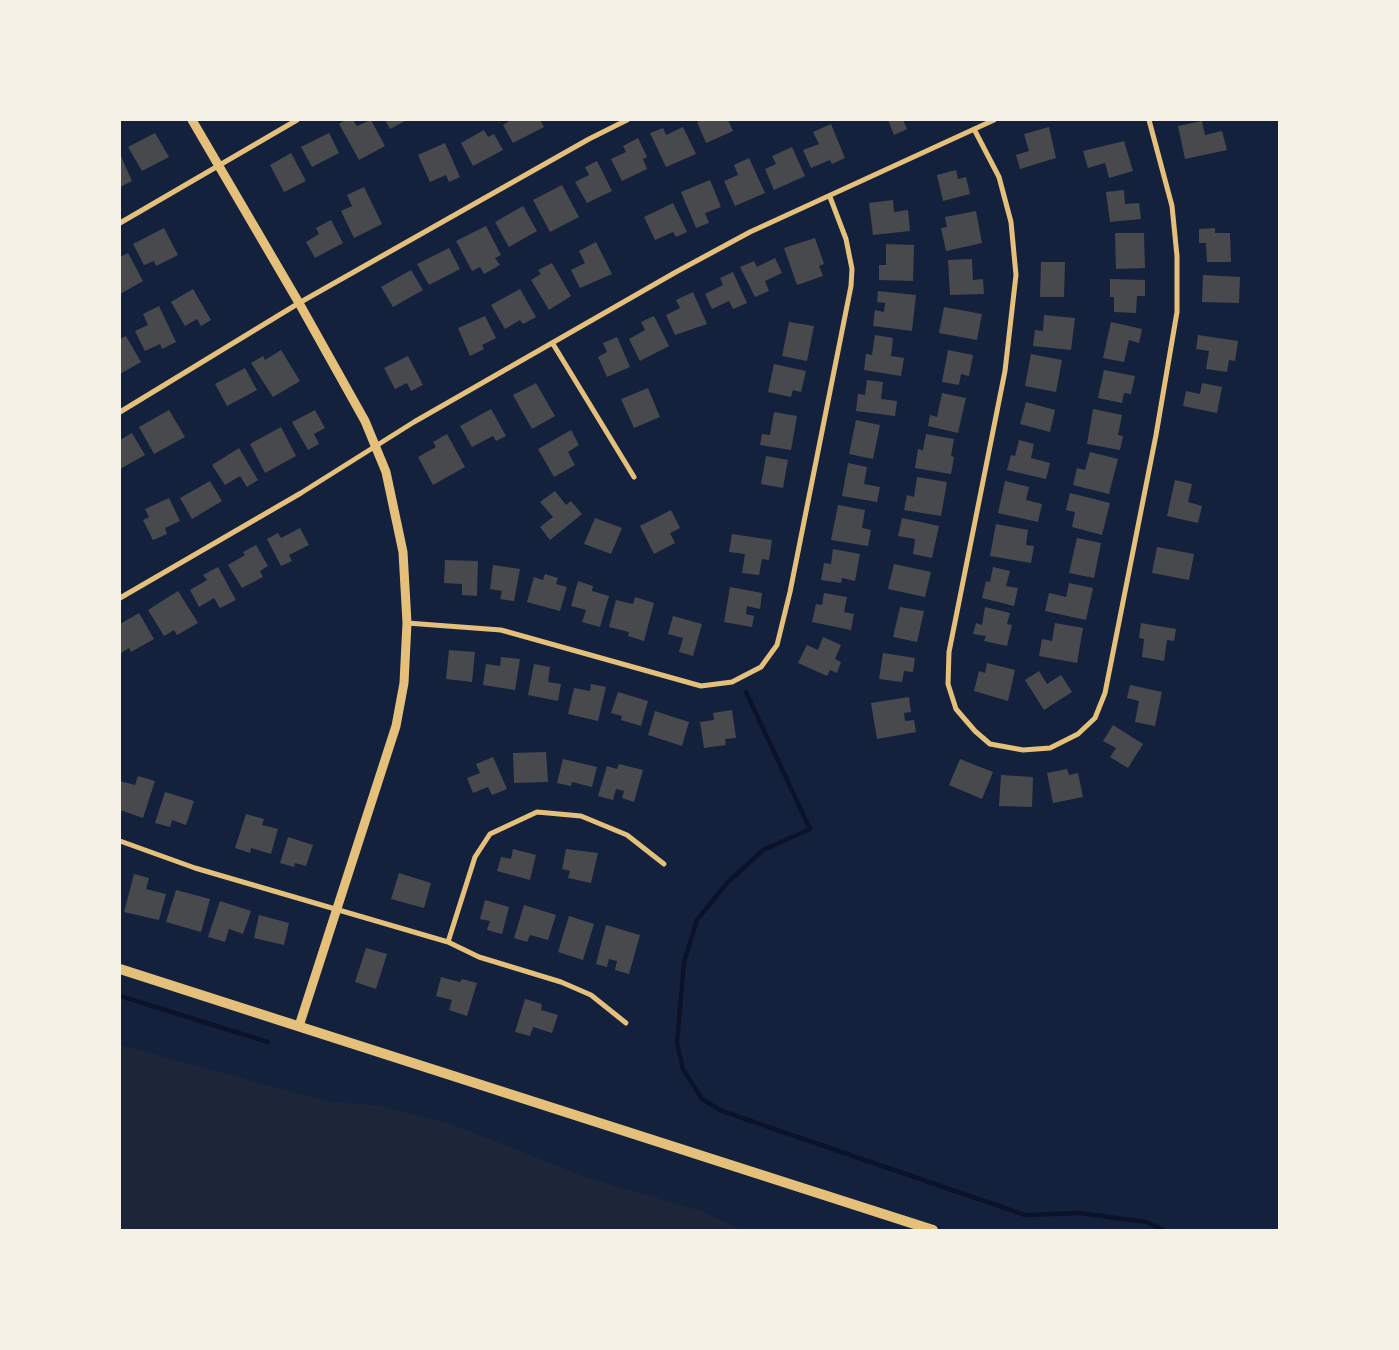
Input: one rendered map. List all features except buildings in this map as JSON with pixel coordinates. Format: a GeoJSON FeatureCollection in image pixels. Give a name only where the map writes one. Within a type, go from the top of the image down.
{"type":"FeatureCollection","features":[{"type":"Feature","properties":{"kind":"main road"},"geometry":{"type":"LineString","coordinates":[[120,969],[933,1230]]}},
{"type":"Feature","properties":{"kind":"street"},"geometry":{"type":"LineString","coordinates":[[192,120],[352,396],[386,472],[395,506],[402,552],[407,623],[404,683],[396,726],[299,1026]]}},
{"type":"Feature","properties":{"kind":"street"},"geometry":{"type":"LineString","coordinates":[[120,223],[218,164],[297,120]]}},
{"type":"Feature","properties":{"kind":"street"},"geometry":{"type":"LineString","coordinates":[[120,412],[299,303],[589,139],[627,120]]}},
{"type":"Feature","properties":{"kind":"street"},"geometry":{"type":"LineString","coordinates":[[120,598],[376,446],[750,232],[830,197],[994,120]]}},
{"type":"Feature","properties":{"kind":"street"},"geometry":{"type":"LineString","coordinates":[[974,129],[998,177],[1011,222],[1016,275],[1005,371],[949,652],[948,684],[956,709],[975,731],[990,744],[1023,750],[1050,748],[1078,734],[1095,718],[1105,693],[1156,435],[1177,312],[1177,256],[1172,206],[1149,120]]}},
{"type":"Feature","properties":{"kind":"street"},"geometry":{"type":"LineString","coordinates":[[407,623],[501,630],[701,686],[732,682],[761,667],[777,645],[790,592],[851,286],[852,269],[846,239],[830,197]]}},
{"type":"Feature","properties":{"kind":"street"},"geometry":{"type":"LineString","coordinates":[[553,344],[634,477]]}},
{"type":"Feature","properties":{"kind":"street"},"geometry":{"type":"LineString","coordinates":[[448,942],[475,856],[490,834],[537,812],[581,816],[627,835],[664,864]]}},
{"type":"Feature","properties":{"kind":"street"},"geometry":{"type":"LineString","coordinates":[[120,841],[195,868],[448,942],[479,957],[561,982],[583,992],[626,1024]]}},
{"type":"Feature","properties":{"kind":"shaded area"},"geometry":{"type":"Polygon","coordinates":[[[120,1045],[329,1102],[377,1105],[451,1124],[588,1178],[701,1211],[742,1230],[120,1230],[120,1045]]]}},
{"type":"Feature","properties":{"kind":"waterway"},"geometry":{"type":"LineString","coordinates":[[746,692],[810,829],[763,850],[727,883],[697,920],[684,962],[677,1043],[683,1069],[702,1099],[722,1111],[1025,1215],[1079,1213],[1146,1222],[1164,1230]]}},
{"type":"Feature","properties":{"kind":"waterway"},"geometry":{"type":"LineString","coordinates":[[120,996],[268,1042]]}}]}
